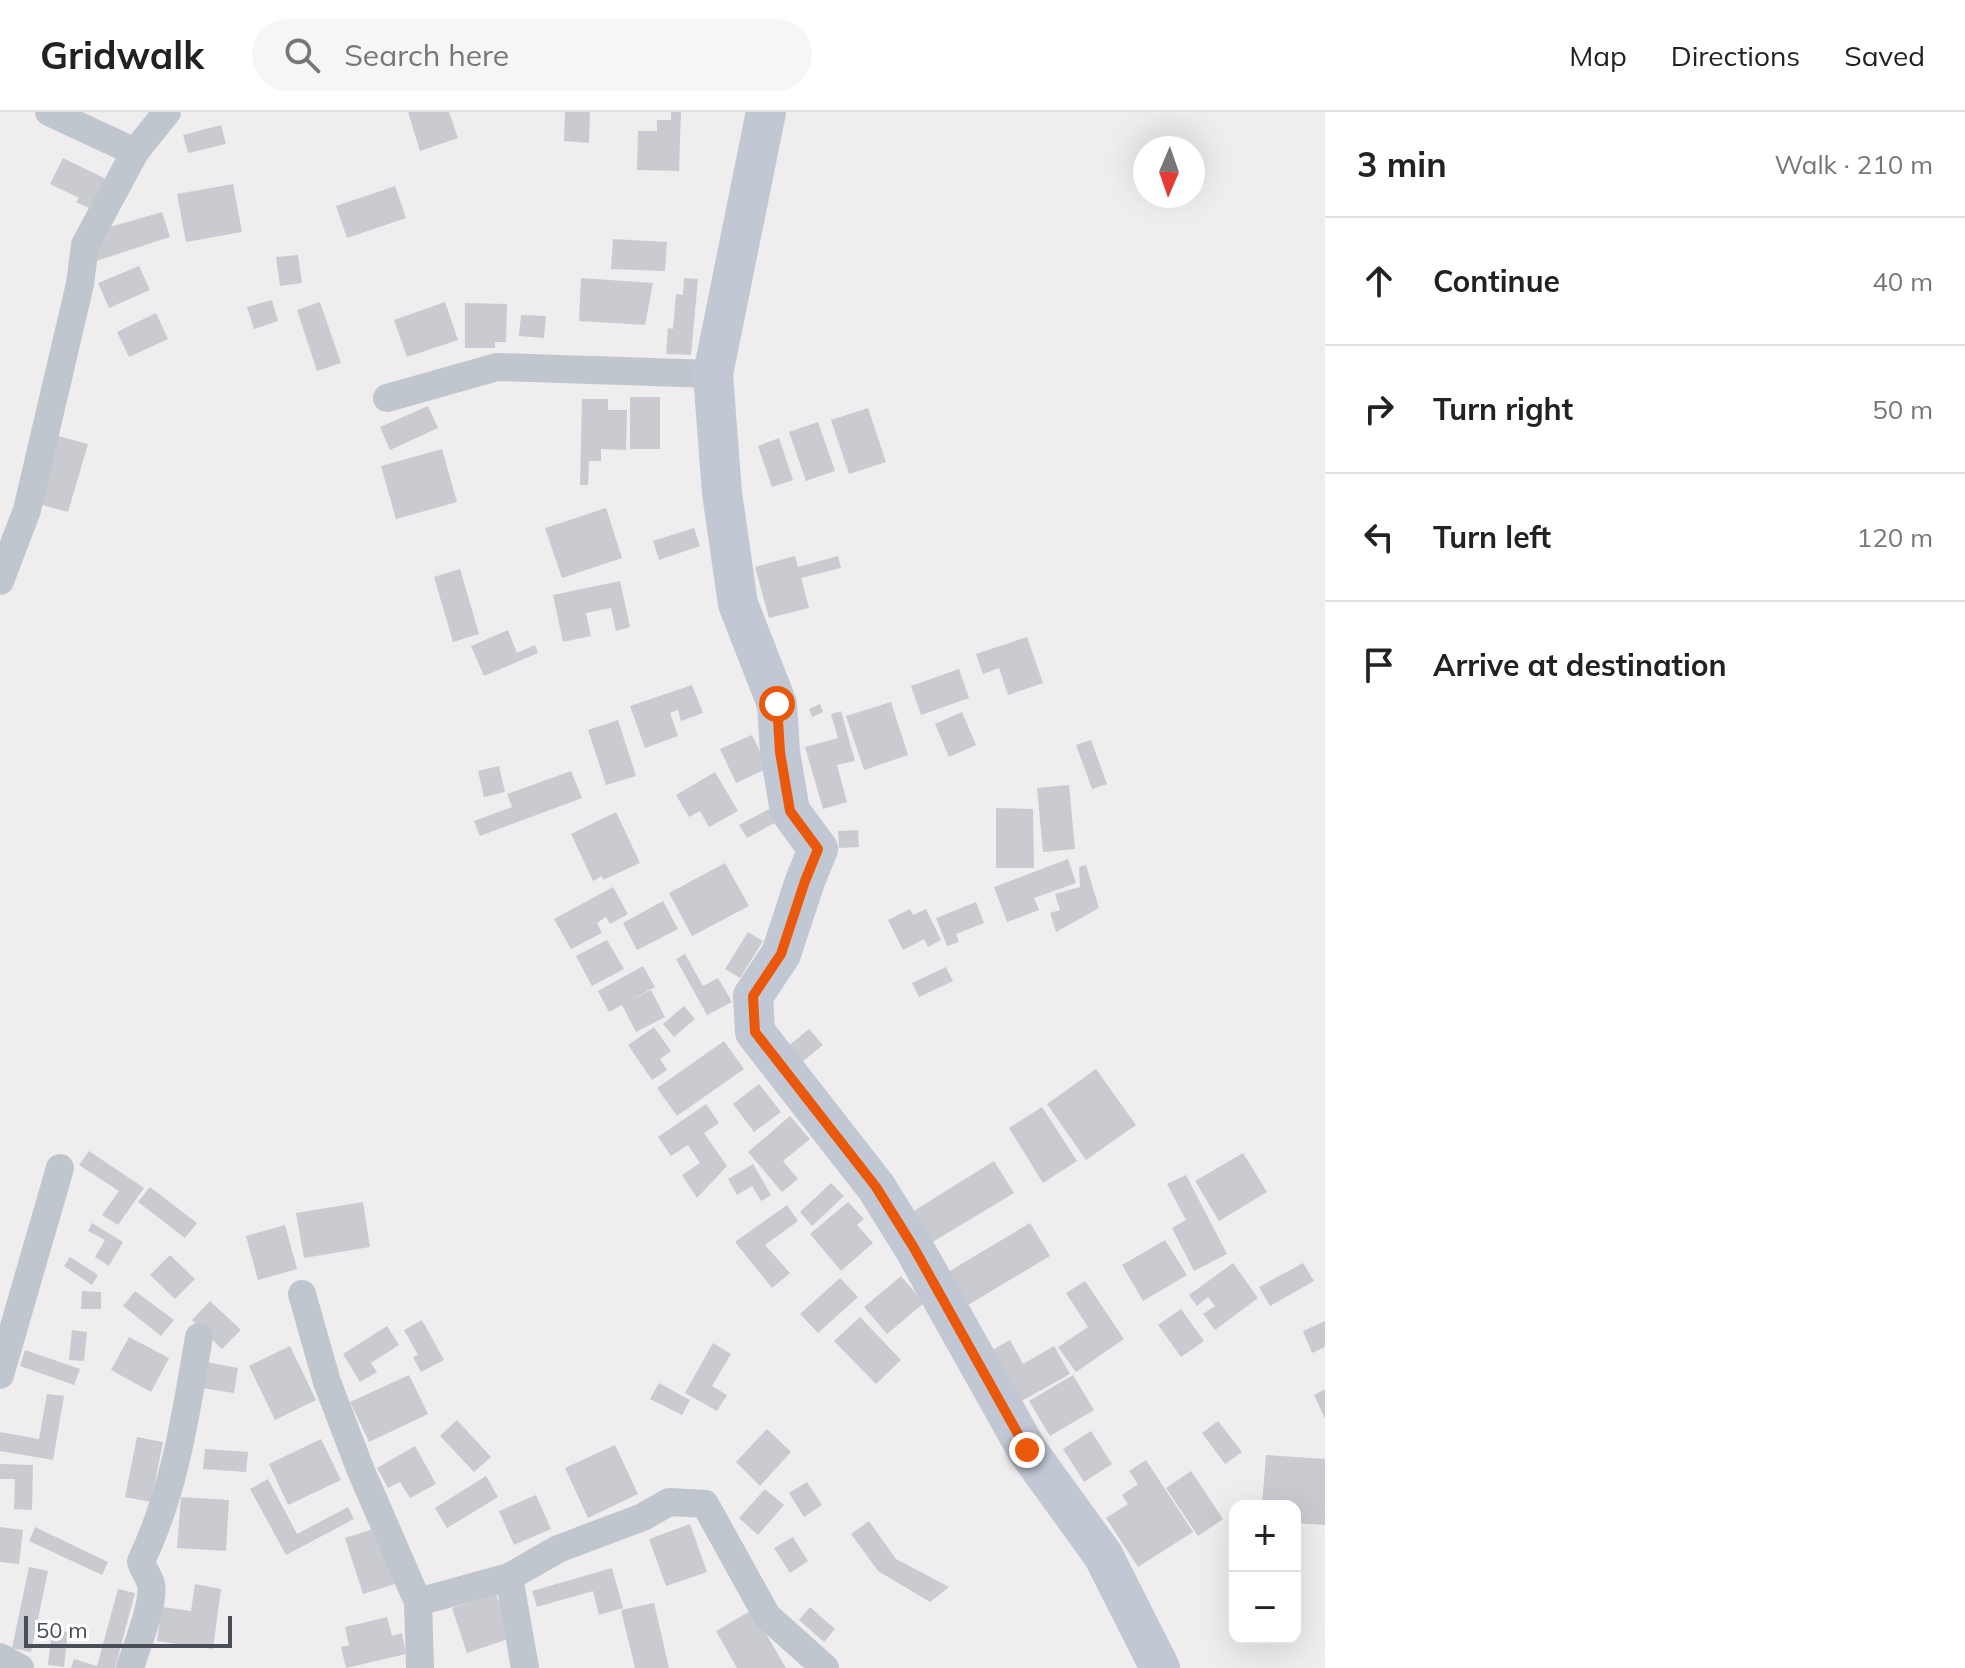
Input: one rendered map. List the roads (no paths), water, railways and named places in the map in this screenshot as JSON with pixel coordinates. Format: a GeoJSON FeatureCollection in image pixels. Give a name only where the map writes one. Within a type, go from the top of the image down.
{"type":"FeatureCollection","features":[{"type":"Feature","properties":{"kind":"street"},"geometry":{"type":"LineString","coordinates":[[49,112],[135,152]]}},
{"type":"Feature","properties":{"kind":"street"},"geometry":{"type":"LineString","coordinates":[[0,581],[27,510],[45,440],[80,284],[85,245],[135,152],[167,112]]}},
{"type":"Feature","properties":{"kind":"street"},"geometry":{"type":"LineString","coordinates":[[766,112],[713,374],[722,493],[738,604],[777,704],[780,752],[790,811],[818,849],[781,954],[753,996],[755,1032],[876,1187],[914,1248],[1027,1450],[1103,1555],[1160,1668]]}},
{"type":"Feature","properties":{"kind":"street"},"geometry":{"type":"LineString","coordinates":[[387,398],[497,367],[713,374]]}},
{"type":"Feature","properties":{"kind":"street"},"geometry":{"type":"LineString","coordinates":[[0,1375],[60,1168]]}},
{"type":"Feature","properties":{"kind":"street"},"geometry":{"type":"LineString","coordinates":[[302,1294],[327,1382],[361,1471],[418,1602],[420,1668]]}},
{"type":"Feature","properties":{"kind":"street"},"geometry":{"type":"LineString","coordinates":[[130,1668],[152,1593],[141,1561],[167,1497],[184,1427],[199,1337]]}},
{"type":"Feature","properties":{"kind":"street"},"geometry":{"type":"LineString","coordinates":[[418,1602],[509,1577],[558,1549],[643,1517],[669,1502],[705,1504],[767,1616],[825,1668]]}},
{"type":"Feature","properties":{"kind":"street"},"geometry":{"type":"LineString","coordinates":[[509,1577],[525,1668]]}},
{"type":"Feature","properties":{"kind":"street"},"geometry":{"type":"LineString","coordinates":[[0,1657],[20,1668]]}}]}
